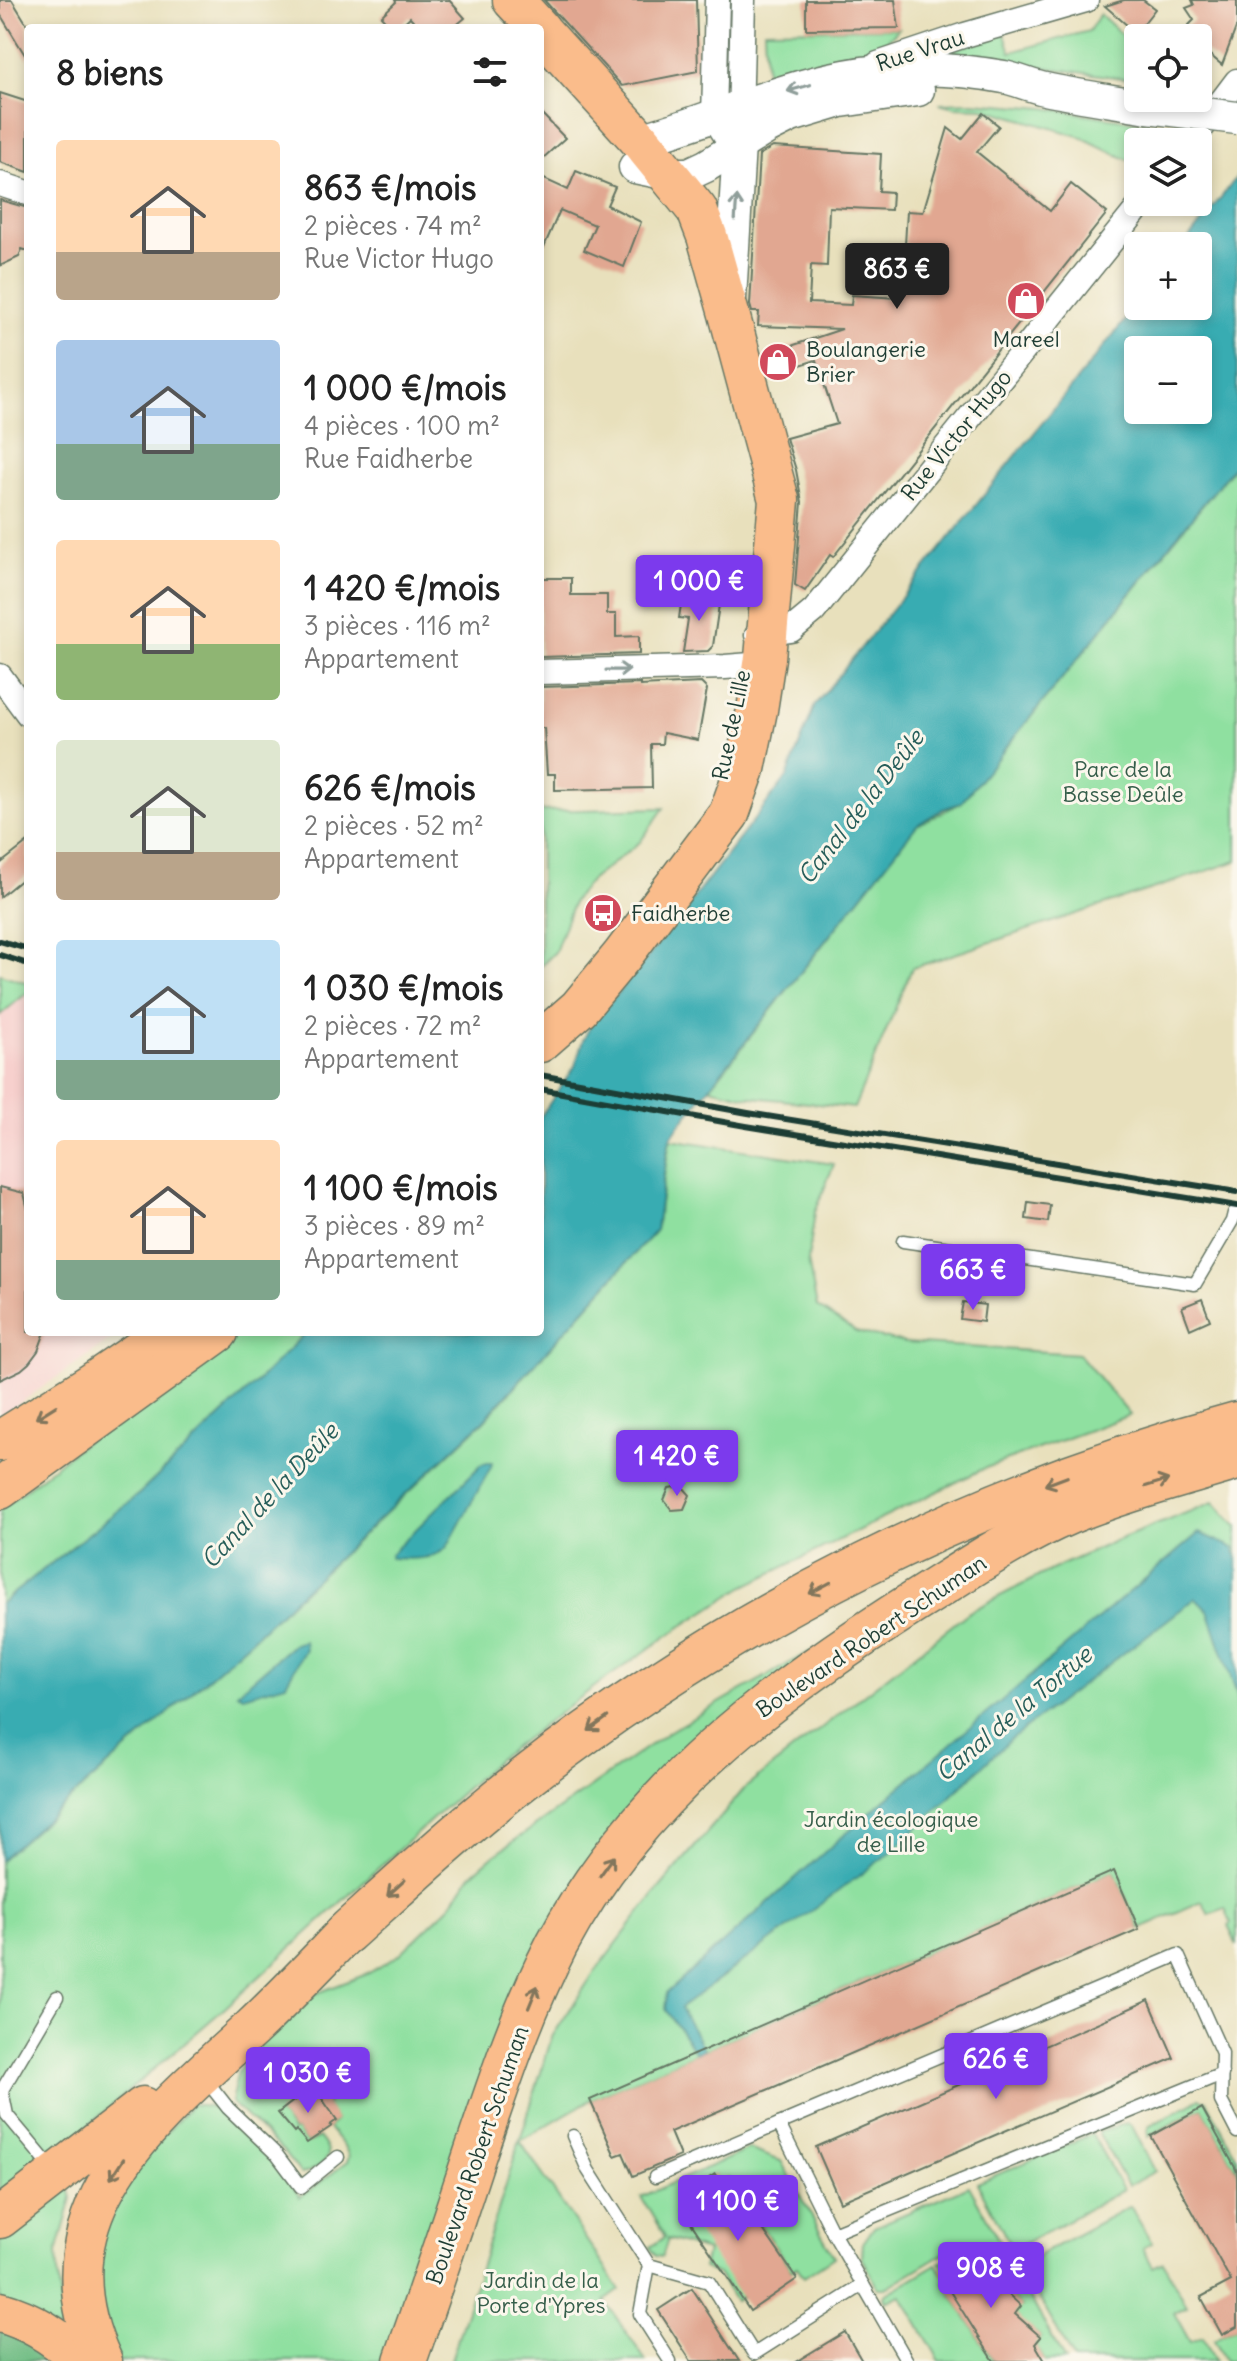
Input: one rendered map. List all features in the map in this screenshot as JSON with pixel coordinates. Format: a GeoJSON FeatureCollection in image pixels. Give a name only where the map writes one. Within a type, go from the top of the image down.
{"type":"FeatureCollection","features":[{"type":"Feature","properties":{"kind":"highway"},"geometry":{"type":"LineString","coordinates":[[1101,1464],[1150,1439],[1237,1409]]}},
{"type":"Feature","properties":{"kind":"highway"},"geometry":{"type":"LineString","coordinates":[[346,1933],[521,1781],[595,1725],[695,1657],[819,1588],[936,1530],[1101,1464],[1237,1423]]}},
{"type":"Feature","properties":{"kind":"highway","name":"Boulevard Robert Schuman"},"geometry":{"type":"LineString","coordinates":[[405,2361],[510,2051],[548,1962],[605,1868],[673,1786],[721,1741],[807,1674],[909,1605],[1026,1534],[1093,1504],[1237,1459]]}},
{"type":"Feature","properties":{"kind":"main road"},"geometry":{"type":"LineString","coordinates":[[488,0],[509,24]]}},
{"type":"Feature","properties":{"kind":"main road"},"geometry":{"type":"LineString","coordinates":[[513,0],[535,24]]}},
{"type":"Feature","properties":{"kind":"main road"},"geometry":{"type":"LineString","coordinates":[[544,35],[652,170]]}},
{"type":"Feature","properties":{"kind":"main road"},"geometry":{"type":"LineString","coordinates":[[544,63],[652,170]]}},
{"type":"Feature","properties":{"kind":"main road","name":"Rue de Lille"},"geometry":{"type":"LineString","coordinates":[[544,1006],[605,943],[702,821],[711,805],[726,765],[756,650],[779,500],[699,213],[652,170]]}},
{"type":"Feature","properties":{"kind":"main road","name":"Rue de Lille"},"geometry":{"type":"LineString","coordinates":[[544,1039],[565,1022],[596,987],[729,814],[745,769],[756,650],[761,507],[758,472],[697,257],[652,170]]}},
{"type":"Feature","properties":{"kind":"main road"},"geometry":{"type":"LineString","coordinates":[[0,1441],[161,1336]]}},
{"type":"Feature","properties":{"kind":"main road"},"geometry":{"type":"LineString","coordinates":[[0,1489],[213,1336]]}},
{"type":"Feature","properties":{"kind":"main road"},"geometry":{"type":"LineString","coordinates":[[102,2361],[87,2324],[81,2291],[84,2250],[91,2217],[109,2180],[160,2114],[256,2024],[346,1933]]}},
{"type":"Feature","properties":{"kind":"main road"},"geometry":{"type":"LineString","coordinates":[[0,2218],[134,2114],[346,1933]]}},
{"type":"Feature","properties":{"kind":"main road"},"geometry":{"type":"LineString","coordinates":[[0,2312],[46,2332],[81,2361]]}},
{"type":"Feature","properties":{"kind":"street"},"geometry":{"type":"LineString","coordinates":[[717,0],[727,112]]}},
{"type":"Feature","properties":{"kind":"street"},"geometry":{"type":"LineString","coordinates":[[739,145],[726,136],[743,0]]}},
{"type":"Feature","properties":{"kind":"street","name":"Rue Vrau"},"geometry":{"type":"LineString","coordinates":[[847,75],[965,35],[1086,0]]}},
{"type":"Feature","properties":{"kind":"street"},"geometry":{"type":"LineString","coordinates":[[652,170],[727,112],[782,92],[847,75],[959,72],[1006,78],[1041,89],[1148,107],[1237,118]]}},
{"type":"Feature","properties":{"kind":"street"},"geometry":{"type":"LineString","coordinates":[[1202,128],[1237,81]]}},
{"type":"Feature","properties":{"kind":"street"},"geometry":{"type":"LineString","coordinates":[[652,170],[695,172],[791,116],[841,101],[909,90],[1041,89]]}},
{"type":"Feature","properties":{"kind":"street","name":"Rue de Lille"},"geometry":{"type":"LineString","coordinates":[[729,314],[739,145]]}},
{"type":"Feature","properties":{"kind":"street"},"geometry":{"type":"LineString","coordinates":[[0,184],[24,192]]}},
{"type":"Feature","properties":{"kind":"street","name":"Rue Victor Hugo"},"geometry":{"type":"LineString","coordinates":[[544,672],[756,650],[791,630],[814,611],[1132,216]]}},
{"type":"Feature","properties":{"kind":"street"},"geometry":{"type":"LineString","coordinates":[[0,676],[24,709]]}},
{"type":"Feature","properties":{"kind":"street"},"geometry":{"type":"LineString","coordinates":[[0,1510],[213,1336]]}},
{"type":"Feature","properties":{"kind":"street"},"geometry":{"type":"LineString","coordinates":[[416,2361],[435,2276]]}},
{"type":"Feature","properties":{"kind":"lane"},"geometry":{"type":"LineString","coordinates":[[903,1241],[1195,1284],[1237,1211]]}},
{"type":"Feature","properties":{"kind":"lane"},"geometry":{"type":"LineString","coordinates":[[655,2177],[1178,1955],[1222,2053],[1221,2101],[1237,2132]]}},
{"type":"Feature","properties":{"kind":"lane"},"geometry":{"type":"LineString","coordinates":[[57,1997],[2,2090],[7,2115],[57,2175]]}},
{"type":"Feature","properties":{"kind":"lane"},"geometry":{"type":"LineString","coordinates":[[202,2074],[228,2108],[277,2155],[301,2187],[338,2157]]}},
{"type":"Feature","properties":{"kind":"lane"},"geometry":{"type":"LineString","coordinates":[[833,2233],[1222,2074]]}},
{"type":"Feature","properties":{"kind":"lane"},"geometry":{"type":"LineString","coordinates":[[779,2124],[833,2233],[907,2361]]}},
{"type":"Feature","properties":{"kind":"lane"},"geometry":{"type":"LineString","coordinates":[[573,2136],[588,2170],[649,2265],[709,2282],[756,2357],[863,2285]]}},
{"type":"Feature","properties":{"kind":"lane"},"geometry":{"type":"LineString","coordinates":[[649,2265],[640,2314],[670,2361]]}},
{"type":"Feature","properties":{"kind":"shaded area"},"geometry":{"type":"Polygon","coordinates":[[[24,995],[24,1336],[116,1336],[0,1417],[0,1015],[24,995]]]}},
{"type":"Feature","properties":{"kind":"green space"},"geometry":{"type":"Polygon","coordinates":[[[1100,14],[1124,37],[1124,78],[1003,62],[929,58],[1004,32],[1011,52],[1089,31],[1100,14]]]}},
{"type":"Feature","properties":{"kind":"green space"},"geometry":{"type":"Polygon","coordinates":[[[899,28],[886,42],[875,47],[772,76],[766,73],[764,30],[899,28]]]}},
{"type":"Feature","properties":{"kind":"green space"},"geometry":{"type":"Polygon","coordinates":[[[973,102],[1045,108],[1177,128],[1124,128],[1124,158],[1079,136],[983,108],[939,103],[973,102]]]}},
{"type":"Feature","properties":{"kind":"green space","name":"Parc de la Basse Deûle"},"geometry":{"type":"Polygon","coordinates":[[[1237,463],[1237,861],[912,968],[854,1108],[744,1096],[710,1088],[917,825],[961,803],[1237,463]]]}},
{"type":"Feature","properties":{"kind":"green space"},"geometry":{"type":"Polygon","coordinates":[[[664,808],[640,842],[590,881],[574,900],[555,952],[544,963],[544,811],[664,808]]]}},
{"type":"Feature","properties":{"kind":"green space"},"geometry":{"type":"Polygon","coordinates":[[[0,974],[24,982],[24,995],[0,1015],[0,974]]]}},
{"type":"Feature","properties":{"kind":"green space"},"geometry":{"type":"Polygon","coordinates":[[[670,1139],[834,1164],[815,1212],[808,1261],[817,1307],[856,1332],[905,1343],[1079,1354],[1130,1415],[983,1469],[743,1587],[670,1634],[497,1760],[226,2007],[65,2146],[0,2197],[0,1860],[249,1642],[484,1421],[656,1230],[670,1139]]]}},
{"type":"Feature","properties":{"kind":"green space"},"geometry":{"type":"Polygon","coordinates":[[[217,1336],[302,1336],[140,1493],[0,1604],[0,1510],[217,1336]]]}},
{"type":"Feature","properties":{"kind":"green space","name":"Jardin écologique de Lille"},"geometry":{"type":"Polygon","coordinates":[[[1214,1502],[1237,1527],[1237,1946],[1225,1908],[1209,1914],[1202,1901],[1139,1929],[1114,1871],[590,2100],[520,2141],[620,2290],[605,2301],[646,2361],[451,2361],[552,2037],[594,1973],[657,1891],[745,1788],[969,1612],[1115,1541],[1214,1502]]]}},
{"type":"Feature","properties":{"kind":"green space"},"geometry":{"type":"Polygon","coordinates":[[[811,1651],[624,1822],[418,2259],[383,2361],[114,2361],[92,2254],[109,2197],[192,2104],[222,2112],[273,2160],[300,2197],[347,2162],[349,2156],[329,2128],[336,2120],[326,2106],[328,2104],[313,2086],[279,2113],[293,2132],[296,2130],[307,2143],[319,2137],[327,2150],[324,2161],[313,2170],[301,2174],[283,2151],[231,2102],[238,2071],[259,2042],[304,1998],[367,1974],[399,1955],[449,1907],[471,1875],[494,1855],[670,1731],[811,1651]]]}},
{"type":"Feature","properties":{"kind":"green space"},"geometry":{"type":"Polygon","coordinates":[[[1199,2099],[1207,2101],[1237,2157],[1237,2171],[1202,2108],[1148,2137],[1148,2127],[1199,2099]]]}},
{"type":"Feature","properties":{"kind":"green space"},"geometry":{"type":"Polygon","coordinates":[[[1128,2123],[1155,2171],[1128,2186],[1098,2132],[1128,2123]]]}},
{"type":"Feature","properties":{"kind":"green space"},"geometry":{"type":"Polygon","coordinates":[[[1092,2134],[1123,2190],[1013,2250],[977,2183],[1092,2134]]]}},
{"type":"Feature","properties":{"kind":"green space"},"geometry":{"type":"Polygon","coordinates":[[[749,2149],[781,2161],[834,2257],[804,2277],[797,2267],[791,2270],[728,2177],[720,2182],[715,2175],[700,2184],[741,2297],[735,2301],[718,2274],[703,2268],[707,2251],[668,2239],[662,2257],[656,2256],[650,2247],[665,2237],[641,2197],[749,2149]]]}},
{"type":"Feature","properties":{"kind":"green space"},"geometry":{"type":"Polygon","coordinates":[[[969,2186],[1065,2361],[1045,2361],[1033,2341],[1041,2337],[1019,2320],[1013,2311],[1021,2306],[993,2280],[1000,2276],[975,2250],[944,2269],[940,2262],[967,2247],[964,2241],[886,2288],[878,2288],[862,2257],[863,2243],[874,2227],[969,2186]]]}},
{"type":"Feature","properties":{"kind":"green space"},"geometry":{"type":"Polygon","coordinates":[[[64,2188],[70,2191],[72,2198],[57,2253],[58,2273],[61,2307],[77,2340],[0,2302],[0,2230],[64,2188]]]}},
{"type":"Feature","properties":{"kind":"green space"},"geometry":{"type":"Polygon","coordinates":[[[1130,2206],[1152,2243],[1143,2248],[1153,2267],[1163,2262],[1187,2306],[1174,2313],[1190,2342],[1203,2337],[1215,2361],[1074,2361],[1021,2265],[1130,2206]]]}},
{"type":"Feature","properties":{"kind":"green space"},"geometry":{"type":"Polygon","coordinates":[[[937,2264],[946,2280],[944,2282],[994,2361],[940,2361],[901,2295],[886,2302],[885,2295],[937,2264]]]}},
{"type":"Feature","properties":{"kind":"green space"},"geometry":{"type":"Polygon","coordinates":[[[0,2323],[62,2361],[0,2361],[0,2323]]]}},
{"type":"Feature","properties":{"kind":"green space"},"geometry":{"type":"Polygon","coordinates":[[[1237,2327],[1237,2361],[1225,2361],[1214,2340],[1237,2327]]]}},
{"type":"Feature","properties":{"kind":"water","name":"Canal de la Deûle"},"geometry":{"type":"Polygon","coordinates":[[[1237,177],[1237,462],[961,803],[943,809],[917,825],[675,1131],[667,1152],[656,1230],[483,1421],[249,1642],[0,1860],[0,1604],[140,1493],[302,1336],[544,1336],[544,1111],[575,1066],[592,1023],[647,958],[787,777],[815,705],[1125,320],[1212,320],[1212,232],[1194,232],[1206,216],[1212,216],[1212,209],[1237,177]]]}},
{"type":"Feature","properties":{"kind":"water"},"geometry":{"type":"Polygon","coordinates":[[[492,1463],[442,1552],[413,1559],[390,1558],[482,1464],[492,1463]]]}},
{"type":"Feature","properties":{"kind":"water","name":"Canal de la Tortue"},"geometry":{"type":"Polygon","coordinates":[[[1199,1533],[1234,1548],[1237,1560],[1237,1695],[1208,1610],[1196,1598],[1011,1739],[895,1849],[680,2008],[704,2049],[696,2053],[665,2009],[667,1993],[847,1832],[1199,1533]]]}},
{"type":"Feature","properties":{"kind":"water"},"geometry":{"type":"Polygon","coordinates":[[[304,1641],[305,1649],[286,1684],[243,1696],[237,1693],[294,1644],[304,1641]]]}},
{"type":"Feature","properties":{"kind":"building"},"geometry":{"type":"Polygon","coordinates":[[[0,0],[12,0],[27,24],[24,24],[24,53],[0,14],[0,0]]]}},
{"type":"Feature","properties":{"kind":"building"},"geometry":{"type":"Polygon","coordinates":[[[449,0],[465,18],[458,24],[416,24],[410,17],[402,24],[388,24],[381,16],[396,2],[449,0]]]}},
{"type":"Feature","properties":{"kind":"building"},"geometry":{"type":"Polygon","coordinates":[[[544,0],[696,0],[698,71],[622,86],[544,0]]]}},
{"type":"Feature","properties":{"kind":"building"},"geometry":{"type":"Polygon","coordinates":[[[806,0],[895,0],[899,28],[806,29],[806,0]]]}},
{"type":"Feature","properties":{"kind":"building"},"geometry":{"type":"Polygon","coordinates":[[[1124,0],[1143,0],[1155,9],[1143,24],[1126,24],[1105,6],[1124,0]]]}},
{"type":"Feature","properties":{"kind":"building"},"geometry":{"type":"Polygon","coordinates":[[[1192,0],[1237,0],[1237,25],[1222,65],[1212,57],[1212,24],[1190,24],[1194,20],[1186,8],[1194,5],[1192,0]]]}},
{"type":"Feature","properties":{"kind":"building"},"geometry":{"type":"Polygon","coordinates":[[[0,93],[24,101],[24,171],[0,162],[0,93]]]}},
{"type":"Feature","properties":{"kind":"building"},"geometry":{"type":"Polygon","coordinates":[[[983,113],[999,126],[977,152],[1050,211],[1071,184],[1107,213],[833,557],[830,555],[805,591],[795,585],[802,502],[786,438],[837,424],[816,360],[769,375],[764,355],[842,329],[758,326],[759,312],[752,312],[750,305],[759,155],[773,147],[881,154],[879,191],[892,192],[891,210],[829,207],[827,266],[811,265],[809,303],[851,305],[852,295],[897,298],[914,245],[905,245],[907,211],[923,212],[948,128],[962,139],[983,113]]]}},
{"type":"Feature","properties":{"kind":"building"},"geometry":{"type":"Polygon","coordinates":[[[544,116],[565,138],[544,157],[544,116]]]}},
{"type":"Feature","properties":{"kind":"building"},"geometry":{"type":"Polygon","coordinates":[[[576,171],[615,187],[607,205],[641,222],[624,267],[584,250],[595,225],[560,210],[544,247],[544,179],[568,190],[576,171]]]}},
{"type":"Feature","properties":{"kind":"building"},"geometry":{"type":"Polygon","coordinates":[[[0,200],[24,207],[24,250],[19,257],[0,266],[0,200]]]}},
{"type":"Feature","properties":{"kind":"building"},"geometry":{"type":"Polygon","coordinates":[[[544,578],[571,578],[571,595],[607,595],[607,614],[616,614],[616,637],[639,636],[639,654],[544,657],[544,578]]]}},
{"type":"Feature","properties":{"kind":"building"},"geometry":{"type":"Polygon","coordinates":[[[683,591],[719,605],[713,646],[708,651],[683,652],[688,619],[679,618],[683,591]]]}},
{"type":"Feature","properties":{"kind":"building"},"geometry":{"type":"Polygon","coordinates":[[[701,683],[707,689],[698,740],[663,733],[662,744],[651,744],[652,788],[555,790],[555,774],[547,774],[544,687],[701,683]]]}},
{"type":"Feature","properties":{"kind":"building"},"geometry":{"type":"Polygon","coordinates":[[[24,845],[24,877],[0,897],[0,864],[24,845]]]}},
{"type":"Feature","properties":{"kind":"building"},"geometry":{"type":"Polygon","coordinates":[[[0,1187],[24,1193],[24,1336],[44,1336],[29,1363],[0,1380],[0,1187]]]}},
{"type":"Feature","properties":{"kind":"building"},"geometry":{"type":"Polygon","coordinates":[[[1028,1202],[1050,1205],[1048,1222],[1026,1219],[1028,1202]]]}},
{"type":"Feature","properties":{"kind":"building"},"geometry":{"type":"Polygon","coordinates":[[[1202,1299],[1210,1320],[1190,1329],[1182,1307],[1202,1299]]]}},
{"type":"Feature","properties":{"kind":"building"},"geometry":{"type":"Polygon","coordinates":[[[963,1302],[985,1305],[983,1322],[960,1319],[963,1302]]]}},
{"type":"Feature","properties":{"kind":"building"},"geometry":{"type":"Polygon","coordinates":[[[682,1486],[690,1495],[684,1509],[672,1510],[664,1500],[669,1488],[682,1486]]]}},
{"type":"Feature","properties":{"kind":"building"},"geometry":{"type":"Polygon","coordinates":[[[1114,1871],[1139,1929],[670,2132],[680,2156],[633,2176],[623,2153],[615,2156],[590,2100],[1114,1871]]]}},
{"type":"Feature","properties":{"kind":"building"},"geometry":{"type":"Polygon","coordinates":[[[1149,2000],[1174,2058],[840,2202],[816,2147],[1149,2000]]]}},
{"type":"Feature","properties":{"kind":"building"},"geometry":{"type":"Polygon","coordinates":[[[313,2086],[337,2120],[307,2143],[278,2113],[313,2086]]]}},
{"type":"Feature","properties":{"kind":"building"},"geometry":{"type":"Polygon","coordinates":[[[1202,2108],[1237,2171],[1237,2327],[1222,2335],[1201,2297],[1231,2281],[1151,2136],[1202,2108]]]}},
{"type":"Feature","properties":{"kind":"building"},"geometry":{"type":"Polygon","coordinates":[[[715,2174],[720,2182],[727,2177],[797,2279],[750,2311],[681,2208],[705,2192],[699,2185],[715,2174]]]}},
{"type":"Feature","properties":{"kind":"building"},"geometry":{"type":"Polygon","coordinates":[[[974,2250],[1001,2276],[995,2282],[1021,2306],[1015,2314],[1041,2337],[1035,2344],[1045,2361],[994,2361],[944,2282],[946,2280],[941,2271],[974,2250]]]}},
{"type":"Feature","properties":{"kind":"building"},"geometry":{"type":"Polygon","coordinates":[[[692,2288],[739,2361],[691,2361],[658,2310],[692,2288]]]}},
{"type":"Feature","properties":{"kind":"building"},"geometry":{"type":"Polygon","coordinates":[[[845,2332],[862,2361],[797,2361],[845,2332]]]}},
{"type":"Feature","properties":{"kind":"railway"},"geometry":{"type":"LineString","coordinates":[[0,941],[24,948]]}},
{"type":"Feature","properties":{"kind":"railway"},"geometry":{"type":"LineString","coordinates":[[0,955],[24,963]]}},
{"type":"Feature","properties":{"kind":"railway"},"geometry":{"type":"LineString","coordinates":[[544,1076],[748,1113],[1237,1192]]}},
{"type":"Feature","properties":{"kind":"railway"},"geometry":{"type":"LineString","coordinates":[[544,1090],[1237,1206]]}},
{"type":"Feature","properties":{"kind":"place","name":"Mareel"},"geometry":{"type":"Point","coordinates":[1026,301]}},
{"type":"Feature","properties":{"kind":"place","name":"Boulangerie Brier"},"geometry":{"type":"Point","coordinates":[778,362]}},
{"type":"Feature","properties":{"kind":"place","name":"Faidherbe"},"geometry":{"type":"Point","coordinates":[603,913]}},
{"type":"Feature","properties":{"kind":"park label","name":"Jardin de la Porte d'Ypres"},"geometry":{"type":"Point","coordinates":[541,2292]}}]}
